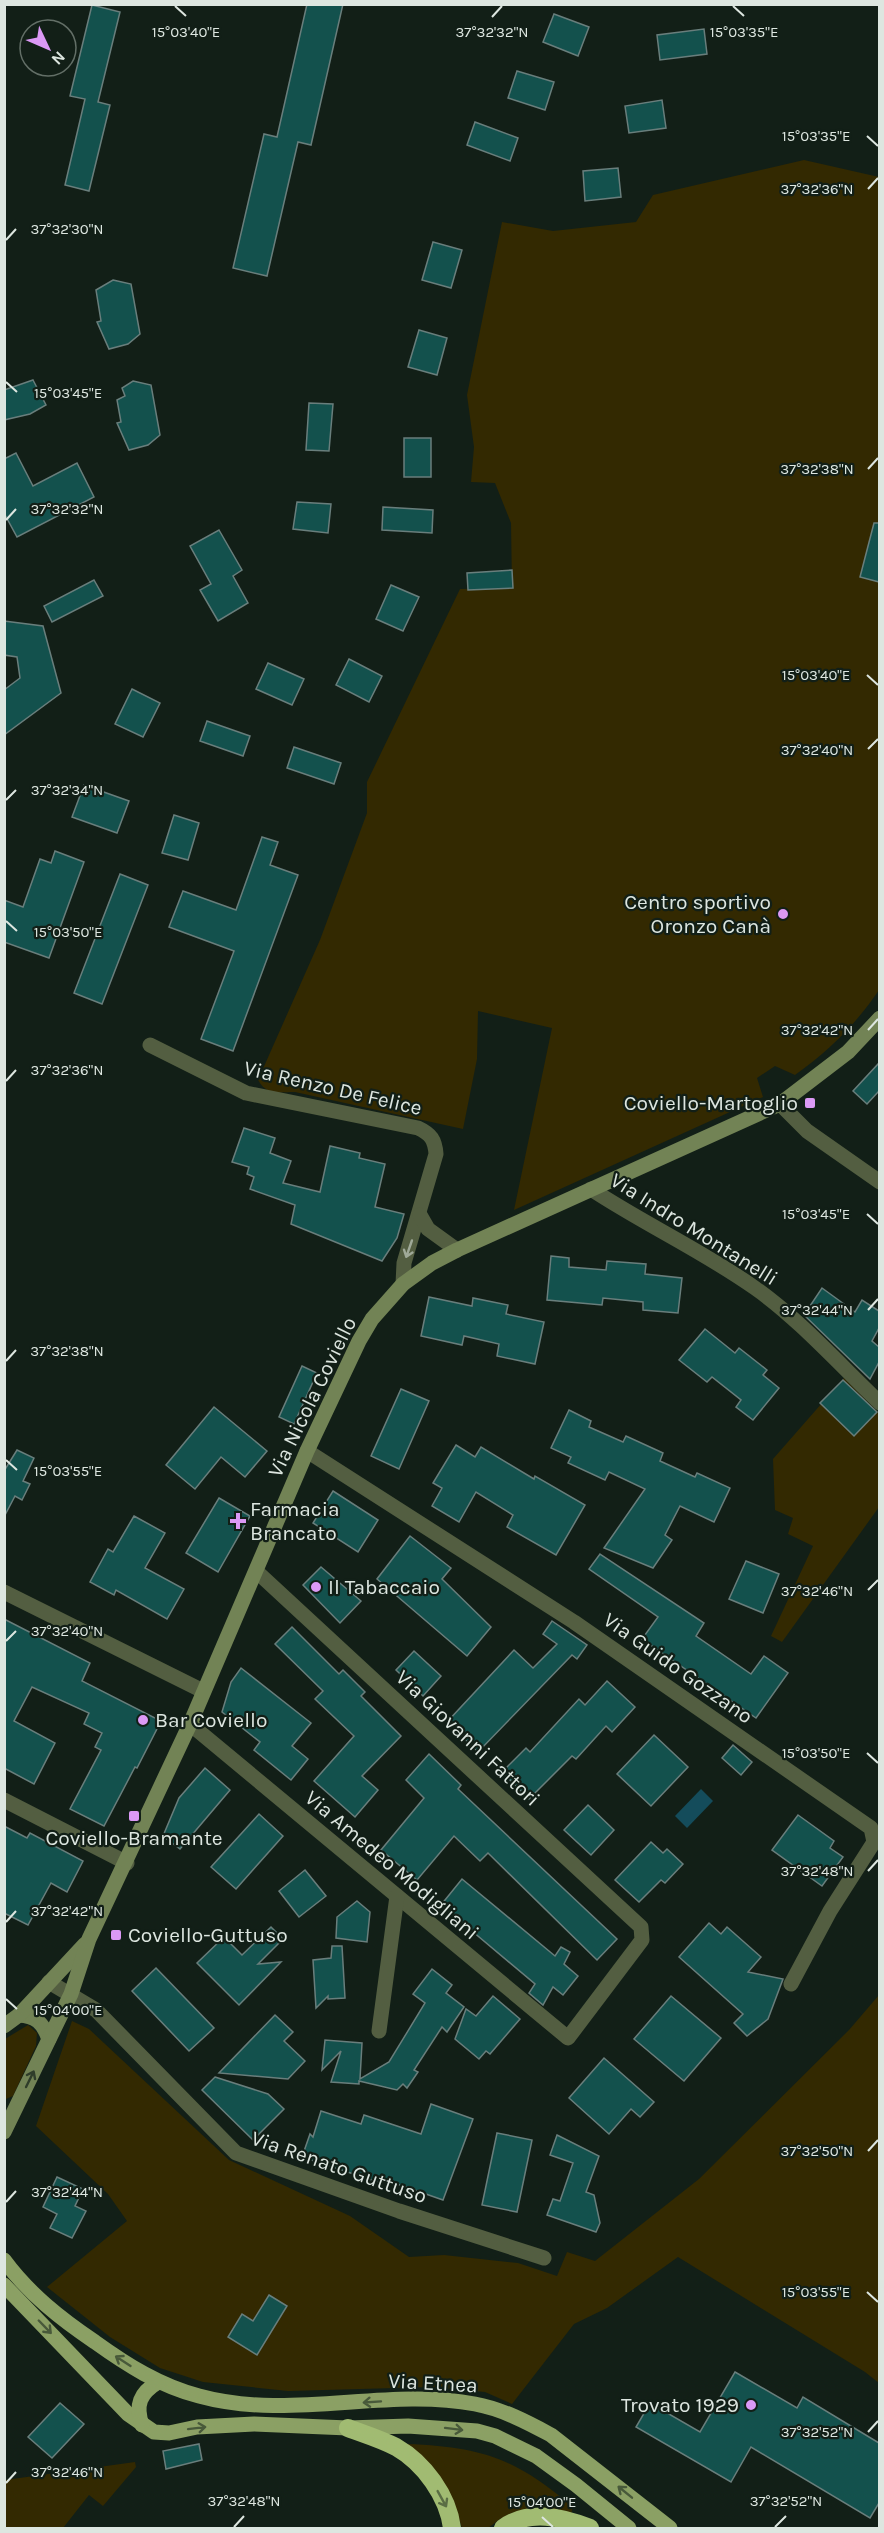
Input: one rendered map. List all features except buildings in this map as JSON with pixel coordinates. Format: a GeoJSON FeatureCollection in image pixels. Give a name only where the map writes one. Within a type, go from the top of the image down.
{"type":"FeatureCollection","features":[{"type":"Feature","properties":{"kind":"highway"},"geometry":{"type":"LineString","coordinates":[[348,2428],[396,2447],[421,2467],[444,2502],[452,2529]]}},
{"type":"Feature","properties":{"kind":"highway"},"geometry":{"type":"LineString","coordinates":[[503,2529],[526,2517],[556,2518],[590,2529]]}},
{"type":"Feature","properties":{"kind":"main road","name":"Via Nicola Coviello"},"geometry":{"type":"LineString","coordinates":[[89,1939],[127,1863],[190,1724],[202,1691],[308,1451],[359,1341],[372,1319],[403,1284],[432,1263],[780,1104],[848,1052],[879,1018]]}},
{"type":"Feature","properties":{"kind":"main road"},"geometry":{"type":"LineString","coordinates":[[4,2026],[19,2016],[89,1939]]}},
{"type":"Feature","properties":{"kind":"main road"},"geometry":{"type":"LineString","coordinates":[[4,2132],[70,1994],[89,1939]]}},
{"type":"Feature","properties":{"kind":"main road"},"geometry":{"type":"LineString","coordinates":[[19,2016],[30,2016],[38,2021],[45,2028],[49,2039]]}},
{"type":"Feature","properties":{"kind":"main road","name":"Via Etnea"},"geometry":{"type":"LineString","coordinates":[[4,2260],[56,2314],[101,2347],[158,2382],[201,2397],[258,2405],[438,2400],[489,2407],[529,2423],[550,2435],[670,2529]]}},
{"type":"Feature","properties":{"kind":"main road","name":"Via Etnea"},"geometry":{"type":"LineString","coordinates":[[4,2285],[128,2414],[154,2432],[169,2433],[197,2427],[254,2424],[348,2428],[448,2428],[495,2436],[536,2456],[576,2485],[629,2529]]}},
{"type":"Feature","properties":{"kind":"main road"},"geometry":{"type":"LineString","coordinates":[[142,2425],[138,2413],[140,2400],[147,2389],[158,2382]]}},
{"type":"Feature","properties":{"kind":"street","name":"Via Renzo De Felice"},"geometry":{"type":"LineString","coordinates":[[150,1046],[246,1093],[418,1128],[429,1133],[435,1143],[436,1154],[420,1215]]}},
{"type":"Feature","properties":{"kind":"street"},"geometry":{"type":"LineString","coordinates":[[780,1104],[807,1131],[879,1182]]}},
{"type":"Feature","properties":{"kind":"street","name":"Via Indro Montanelli"},"geometry":{"type":"LineString","coordinates":[[591,1189],[619,1208],[683,1241],[755,1288],[778,1306],[879,1403]]}},
{"type":"Feature","properties":{"kind":"street"},"geometry":{"type":"LineString","coordinates":[[420,1215],[428,1229],[457,1250]]}},
{"type":"Feature","properties":{"kind":"street"},"geometry":{"type":"LineString","coordinates":[[403,1284],[404,1263],[420,1215]]}},
{"type":"Feature","properties":{"kind":"street","name":"Via Guido Gozzano"},"geometry":{"type":"LineString","coordinates":[[308,1451],[574,1622],[871,1828],[874,1842],[830,1911],[790,1984]]}},
{"type":"Feature","properties":{"kind":"street","name":"Via Giovanni Fattori"},"geometry":{"type":"LineString","coordinates":[[256,1571],[642,1928],[642,1940],[568,2038]]}},
{"type":"Feature","properties":{"kind":"street"},"geometry":{"type":"LineString","coordinates":[[4,1592],[202,1691]]}},
{"type":"Feature","properties":{"kind":"street","name":"Via Amedeo Modigliani"},"geometry":{"type":"LineString","coordinates":[[190,1724],[568,2038]]}},
{"type":"Feature","properties":{"kind":"street"},"geometry":{"type":"LineString","coordinates":[[4,1800],[127,1863]]}},
{"type":"Feature","properties":{"kind":"street"},"geometry":{"type":"LineString","coordinates":[[379,2031],[397,1896]]}},
{"type":"Feature","properties":{"kind":"street","name":"Via Renato Guttuso"},"geometry":{"type":"LineString","coordinates":[[49,1982],[96,2010],[236,2153],[399,2211],[544,2258]]}},
{"type":"Feature","properties":{"kind":"shaded area"},"geometry":{"type":"Polygon","coordinates":[[[804,160],[879,177],[879,990],[841,1036],[795,1075],[775,1066],[757,1078],[763,1097],[514,1210],[552,1028],[478,1011],[477,1059],[463,1129],[295,1092],[269,1091],[258,1080],[320,940],[367,813],[367,782],[460,589],[512,588],[511,523],[495,483],[471,482],[474,447],[467,395],[502,222],[553,231],[636,222],[653,195],[804,160]]]}},
{"type":"Feature","properties":{"kind":"shaded area"},"geometry":{"type":"Polygon","coordinates":[[[844,1378],[879,1413],[879,1507],[782,1642],[771,1636],[813,1546],[788,1534],[793,1518],[775,1510],[773,1459],[844,1378]]]}},
{"type":"Feature","properties":{"kind":"shaded area"},"geometry":{"type":"Polygon","coordinates":[[[879,1995],[879,2383],[865,2372],[678,2257],[607,2308],[574,2324],[512,2404],[485,2392],[432,2387],[288,2391],[203,2382],[160,2368],[110,2337],[47,2287],[127,2221],[108,2194],[36,2126],[72,2021],[89,2029],[229,2160],[350,2216],[409,2257],[444,2255],[518,2263],[557,2276],[567,2252],[595,2261],[699,2179],[849,2030],[879,1995]]]}},
{"type":"Feature","properties":{"kind":"shaded area"},"geometry":{"type":"Polygon","coordinates":[[[28,2025],[37,2033],[36,2046],[13,2096],[6,2099],[5,2039],[28,2025]]]}},
{"type":"Feature","properties":{"kind":"shaded area"},"geometry":{"type":"Polygon","coordinates":[[[407,2444],[477,2452],[515,2466],[573,2507],[571,2514],[536,2506],[512,2513],[488,2528],[462,2528],[455,2507],[407,2444]]]}},
{"type":"Feature","properties":{"kind":"shaded area"},"geometry":{"type":"Polygon","coordinates":[[[135,2462],[136,2467],[103,2506],[89,2495],[63,2528],[5,2528],[5,2480],[135,2462]]]}},
{"type":"Feature","properties":{"kind":"water"},"geometry":{"type":"Polygon","coordinates":[[[701,1789],[713,1801],[687,1828],[675,1816],[701,1789]]]}},
{"type":"Feature","properties":{"kind":"place","name":"Centro sportivo Oronzo Canà"},"geometry":{"type":"Point","coordinates":[783,914]}},
{"type":"Feature","properties":{"kind":"place","name":"Coviello-Martoglio"},"geometry":{"type":"Point","coordinates":[810,1103]}},
{"type":"Feature","properties":{"kind":"place","name":"Farmacia Brancato"},"geometry":{"type":"Point","coordinates":[238,1521]}},
{"type":"Feature","properties":{"kind":"place","name":"Il Tabaccaio"},"geometry":{"type":"Point","coordinates":[316,1587]}},
{"type":"Feature","properties":{"kind":"place","name":"Bar Coviello"},"geometry":{"type":"Point","coordinates":[143,1720]}},
{"type":"Feature","properties":{"kind":"place","name":"Coviello-Bramante"},"geometry":{"type":"Point","coordinates":[134,1816]}},
{"type":"Feature","properties":{"kind":"place","name":"Coviello-Guttuso"},"geometry":{"type":"Point","coordinates":[116,1935]}},
{"type":"Feature","properties":{"kind":"place","name":"Trovato 1929"},"geometry":{"type":"Point","coordinates":[751,2405]}}]}
